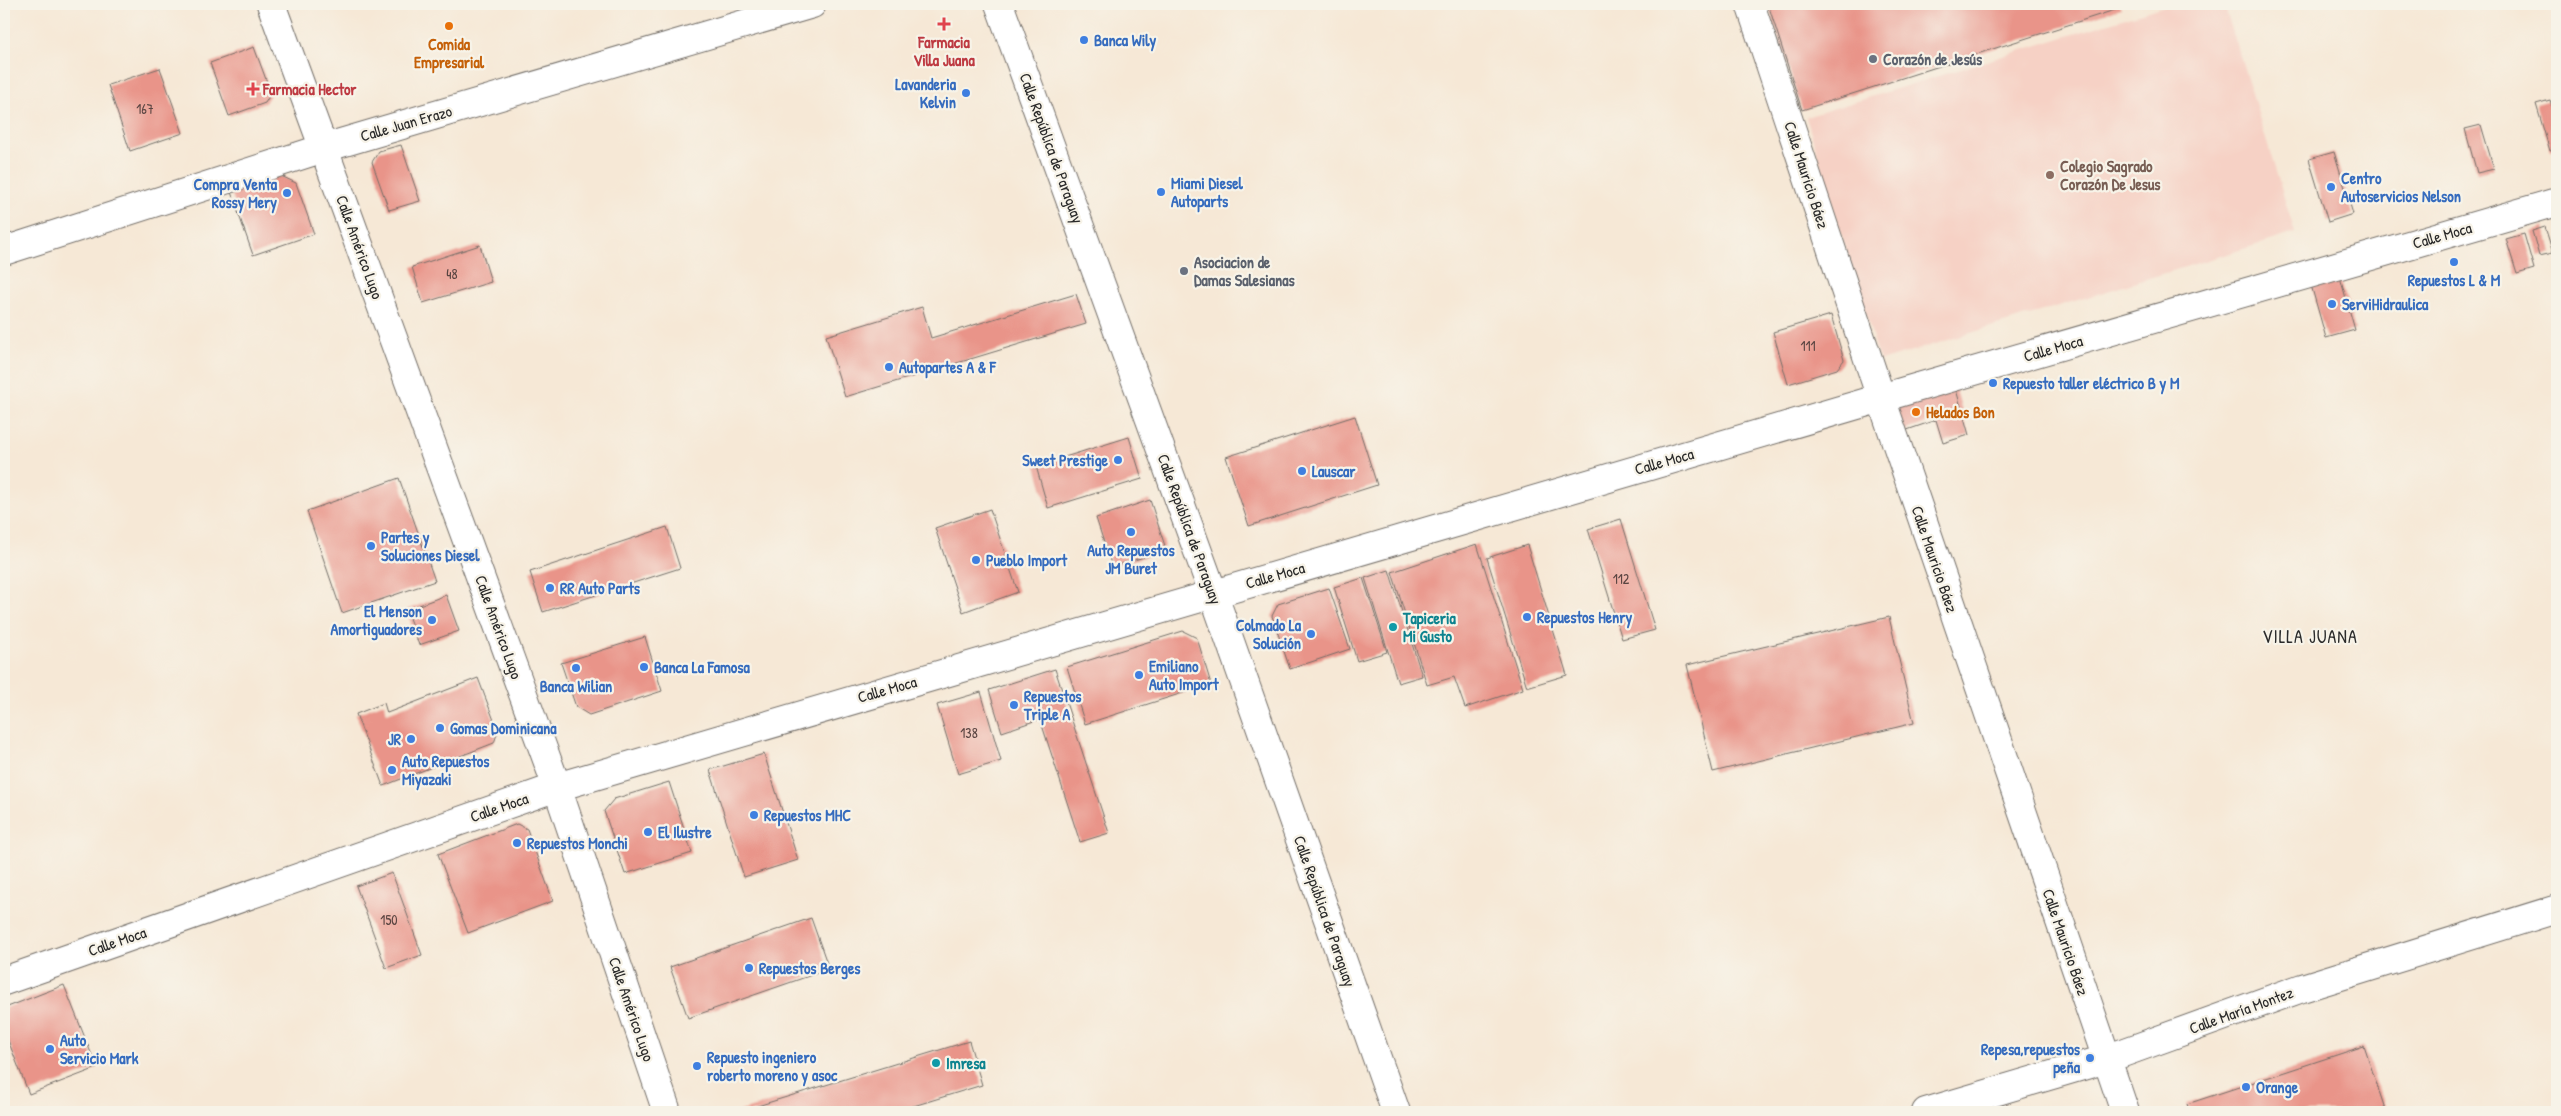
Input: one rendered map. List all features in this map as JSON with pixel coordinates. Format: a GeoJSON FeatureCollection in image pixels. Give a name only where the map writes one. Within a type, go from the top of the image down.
{"type":"FeatureCollection","features":[{"type":"Feature","properties":{"kind":"street","name":"Calle Américo Lugo"},"geometry":{"type":"LineString","coordinates":[[271,4],[557,786],[667,1112]]}},
{"type":"Feature","properties":{"kind":"street","name":"Calle Juan Erazo"},"geometry":{"type":"LineString","coordinates":[[4,251],[324,148],[812,4]]}},
{"type":"Feature","properties":{"kind":"street","name":"Calle República de Paraguay"},"geometry":{"type":"LineString","coordinates":[[999,4],[1213,593],[1396,1112]]}},
{"type":"Feature","properties":{"kind":"street","name":"Calle Mauricio Báez"},"geometry":{"type":"LineString","coordinates":[[1750,4],[1881,398],[2125,1112]]}},
{"type":"Feature","properties":{"kind":"street","name":"Calle Moca"},"geometry":{"type":"LineString","coordinates":[[4,981],[557,786],[2557,202]]}},
{"type":"Feature","properties":{"kind":"street","name":"Calle María Montez"},"geometry":{"type":"LineString","coordinates":[[1926,1112],[2106,1059],[2302,988],[2557,909]]}},
{"type":"Feature","properties":{"kind":"shaded area","name":"Colegio Sagrado Corazón De Jesus"},"geometry":{"type":"Polygon","coordinates":[[[2171,4],[2224,4],[2295,233],[1880,361],[1806,117],[2171,4]]]}},
{"type":"Feature","properties":{"kind":"building","name":"Corazón de Jesús"},"geometry":{"type":"Polygon","coordinates":[[[1768,4],[2119,4],[2121,8],[1802,110],[1768,4]]]}},
{"type":"Feature","properties":{"kind":"building"},"geometry":{"type":"Polygon","coordinates":[[[254,47],[271,93],[265,103],[229,116],[210,63],[254,47]]]}},
{"type":"Feature","properties":{"kind":"building"},"geometry":{"type":"Polygon","coordinates":[[[160,68],[183,133],[130,151],[108,85],[160,68]]]}},
{"type":"Feature","properties":{"kind":"building"},"geometry":{"type":"Polygon","coordinates":[[[2550,100],[2557,122],[2557,149],[2550,151],[2536,104],[2550,100]]]}},
{"type":"Feature","properties":{"kind":"building"},"geometry":{"type":"Polygon","coordinates":[[[2481,125],[2494,169],[2477,173],[2465,129],[2481,125]]]}},
{"type":"Feature","properties":{"kind":"building"},"geometry":{"type":"Polygon","coordinates":[[[401,145],[420,201],[389,210],[372,162],[379,151],[401,145]]]}},
{"type":"Feature","properties":{"kind":"building","name":"Centro Autoservicios Nelson"},"geometry":{"type":"Polygon","coordinates":[[[2334,152],[2353,214],[2328,222],[2309,159],[2334,152]]]}},
{"type":"Feature","properties":{"kind":"building"},"geometry":{"type":"Polygon","coordinates":[[[279,175],[296,183],[314,234],[253,255],[231,192],[279,175]]]}},
{"type":"Feature","properties":{"kind":"building"},"geometry":{"type":"Polygon","coordinates":[[[2545,227],[2553,253],[2539,256],[2532,231],[2545,227]]]}},
{"type":"Feature","properties":{"kind":"building"},"geometry":{"type":"Polygon","coordinates":[[[2524,234],[2534,269],[2517,274],[2506,239],[2524,234]]]}},
{"type":"Feature","properties":{"kind":"building"},"geometry":{"type":"Polygon","coordinates":[[[480,245],[491,282],[423,303],[412,267],[480,245]]]}},
{"type":"Feature","properties":{"kind":"building","name":"ServiHidraulica"},"geometry":{"type":"Polygon","coordinates":[[[2338,270],[2355,330],[2326,338],[2309,278],[2338,270]]]}},
{"type":"Feature","properties":{"kind":"building","name":"Autopartes A & F"},"geometry":{"type":"Polygon","coordinates":[[[1076,294],[1086,324],[845,397],[826,336],[922,307],[931,338],[1076,294]]]}},
{"type":"Feature","properties":{"kind":"building"},"geometry":{"type":"Polygon","coordinates":[[[1831,315],[1844,360],[1837,369],[1788,384],[1773,332],[1831,315]]]}},
{"type":"Feature","properties":{"kind":"building"},"geometry":{"type":"Polygon","coordinates":[[[1953,379],[1969,435],[1943,443],[1936,420],[1904,431],[1896,404],[1953,379]]]}},
{"type":"Feature","properties":{"kind":"building","name":"Lauscar"},"geometry":{"type":"Polygon","coordinates":[[[1355,416],[1377,485],[1249,526],[1226,457],[1355,416]]]}},
{"type":"Feature","properties":{"kind":"building"},"geometry":{"type":"Polygon","coordinates":[[[1129,437],[1142,479],[1048,508],[1036,466],[1129,437]]]}},
{"type":"Feature","properties":{"kind":"building","name":"Partes y Soluciones Diesel"},"geometry":{"type":"Polygon","coordinates":[[[399,478],[435,581],[342,613],[307,511],[399,478]]]}},
{"type":"Feature","properties":{"kind":"building","name":"Auto Repuestos JM Buret"},"geometry":{"type":"Polygon","coordinates":[[[1150,500],[1165,546],[1160,552],[1112,567],[1096,518],[1150,500]]]}},
{"type":"Feature","properties":{"kind":"building","name":"Pueblo Import"},"geometry":{"type":"Polygon","coordinates":[[[990,509],[1018,592],[963,612],[935,528],[990,509]]]}},
{"type":"Feature","properties":{"kind":"building"},"geometry":{"type":"Polygon","coordinates":[[[1621,519],[1655,630],[1622,639],[1588,529],[1621,519]]]}},
{"type":"Feature","properties":{"kind":"building"},"geometry":{"type":"Polygon","coordinates":[[[667,527],[680,568],[543,612],[530,572],[667,527]]]}},
{"type":"Feature","properties":{"kind":"building"},"geometry":{"type":"Polygon","coordinates":[[[1477,544],[1523,689],[1465,708],[1454,677],[1427,685],[1392,572],[1477,544]]]}},
{"type":"Feature","properties":{"kind":"building","name":"Repuestos Henry"},"geometry":{"type":"Polygon","coordinates":[[[1527,545],[1567,675],[1527,687],[1487,558],[1527,545]]]}},
{"type":"Feature","properties":{"kind":"building","name":"Tapiceria Mi Gusto"},"geometry":{"type":"Polygon","coordinates":[[[1389,570],[1422,676],[1398,683],[1365,578],[1389,570]]]}},
{"type":"Feature","properties":{"kind":"building"},"geometry":{"type":"Polygon","coordinates":[[[1363,578],[1387,652],[1357,661],[1334,587],[1363,578]]]}},
{"type":"Feature","properties":{"kind":"building","name":"Colmado La Solución"},"geometry":{"type":"Polygon","coordinates":[[[1329,588],[1350,649],[1290,669],[1272,616],[1278,604],[1329,588]]]}},
{"type":"Feature","properties":{"kind":"building","name":"El Menson Amortiguadores"},"geometry":{"type":"Polygon","coordinates":[[[446,595],[459,631],[419,645],[406,610],[446,595]]]}},
{"type":"Feature","properties":{"kind":"building"},"geometry":{"type":"Polygon","coordinates":[[[1889,617],[1914,723],[1713,772],[1687,665],[1889,617]]]}},
{"type":"Feature","properties":{"kind":"building","name":"Emiliano Auto Import"},"geometry":{"type":"Polygon","coordinates":[[[1183,631],[1197,638],[1211,684],[1085,724],[1067,667],[1183,631]]]}},
{"type":"Feature","properties":{"kind":"building"},"geometry":{"type":"Polygon","coordinates":[[[645,637],[662,691],[589,715],[576,707],[561,663],[645,637]]]}},
{"type":"Feature","properties":{"kind":"building"},"geometry":{"type":"Polygon","coordinates":[[[1055,669],[1109,833],[1080,842],[1040,719],[1002,732],[989,690],[1055,669]]]}},
{"type":"Feature","properties":{"kind":"building"},"geometry":{"type":"Polygon","coordinates":[[[478,678],[498,731],[494,743],[383,786],[356,714],[384,703],[387,713],[478,678]]]}},
{"type":"Feature","properties":{"kind":"building"},"geometry":{"type":"Polygon","coordinates":[[[981,692],[1001,761],[958,774],[937,705],[981,692]]]}},
{"type":"Feature","properties":{"kind":"building","name":"Repuestos MHC"},"geometry":{"type":"Polygon","coordinates":[[[764,754],[798,860],[744,877],[710,770],[764,754]]]}},
{"type":"Feature","properties":{"kind":"building","name":"El Ilustre"},"geometry":{"type":"Polygon","coordinates":[[[669,782],[692,853],[625,874],[604,811],[614,799],[669,782]]]}},
{"type":"Feature","properties":{"kind":"building"},"geometry":{"type":"Polygon","coordinates":[[[517,824],[527,829],[553,901],[468,933],[438,854],[517,824]]]}},
{"type":"Feature","properties":{"kind":"building"},"geometry":{"type":"Polygon","coordinates":[[[392,873],[422,955],[386,968],[356,886],[392,873]]]}},
{"type":"Feature","properties":{"kind":"building","name":"Repuestos Berges"},"geometry":{"type":"Polygon","coordinates":[[[811,918],[829,969],[688,1018],[670,967],[811,918]]]}},
{"type":"Feature","properties":{"kind":"building","name":"Auto Servicio Mark"},"geometry":{"type":"Polygon","coordinates":[[[64,985],[97,1068],[29,1094],[4,1030],[5,1008],[64,985]]]}},
{"type":"Feature","properties":{"kind":"building","name":"Imresa"},"geometry":{"type":"Polygon","coordinates":[[[969,1041],[982,1085],[894,1112],[738,1112],[969,1041]]]}},
{"type":"Feature","properties":{"kind":"building"},"geometry":{"type":"Polygon","coordinates":[[[2364,1046],[2386,1112],[2190,1112],[2187,1104],[2364,1046]]]}},
{"type":"Feature","properties":{"kind":"place","name":"Farmacia Villa Juana"},"geometry":{"type":"Point","coordinates":[944,24]}},
{"type":"Feature","properties":{"kind":"place","name":"Comida Empresarial"},"geometry":{"type":"Point","coordinates":[449,26]}},
{"type":"Feature","properties":{"kind":"place","name":"Banca Wily"},"geometry":{"type":"Point","coordinates":[1084,40]}},
{"type":"Feature","properties":{"kind":"place","name":"Corazón de Jesús"},"geometry":{"type":"Point","coordinates":[1873,59]}},
{"type":"Feature","properties":{"kind":"place","name":"Farmacia Hector"},"geometry":{"type":"Point","coordinates":[253,89]}},
{"type":"Feature","properties":{"kind":"place","name":"Lavanderia Kelvin"},"geometry":{"type":"Point","coordinates":[966,93]}},
{"type":"Feature","properties":{"kind":"place","name":"Colegio Sagrado Corazón De Jesus"},"geometry":{"type":"Point","coordinates":[2050,175]}},
{"type":"Feature","properties":{"kind":"place","name":"Centro Autoservicios Nelson"},"geometry":{"type":"Point","coordinates":[2331,187]}},
{"type":"Feature","properties":{"kind":"place","name":"Miami Diesel Autoparts"},"geometry":{"type":"Point","coordinates":[1161,192]}},
{"type":"Feature","properties":{"kind":"place","name":"Compra Venta Rossy Mery"},"geometry":{"type":"Point","coordinates":[287,193]}},
{"type":"Feature","properties":{"kind":"place","name":"Repuestos L & M"},"geometry":{"type":"Point","coordinates":[2454,262]}},
{"type":"Feature","properties":{"kind":"place","name":"Asociacion de Damas Salesianas"},"geometry":{"type":"Point","coordinates":[1184,271]}},
{"type":"Feature","properties":{"kind":"place","name":"ServiHidraulica"},"geometry":{"type":"Point","coordinates":[2332,304]}},
{"type":"Feature","properties":{"kind":"place","name":"Autopartes A & F"},"geometry":{"type":"Point","coordinates":[889,367]}},
{"type":"Feature","properties":{"kind":"place","name":"Repuesto taller eléctrico B y M"},"geometry":{"type":"Point","coordinates":[1993,383]}},
{"type":"Feature","properties":{"kind":"place","name":"Helados Bon"},"geometry":{"type":"Point","coordinates":[1916,412]}},
{"type":"Feature","properties":{"kind":"place","name":"Sweet Prestige"},"geometry":{"type":"Point","coordinates":[1118,460]}},
{"type":"Feature","properties":{"kind":"place","name":"Lauscar"},"geometry":{"type":"Point","coordinates":[1302,471]}},
{"type":"Feature","properties":{"kind":"place","name":"Auto Repuestos JM Buret"},"geometry":{"type":"Point","coordinates":[1131,532]}},
{"type":"Feature","properties":{"kind":"place","name":"Partes y Soluciones Diesel"},"geometry":{"type":"Point","coordinates":[371,546]}},
{"type":"Feature","properties":{"kind":"place","name":"Pueblo Import"},"geometry":{"type":"Point","coordinates":[976,560]}},
{"type":"Feature","properties":{"kind":"place","name":"RR Auto Parts"},"geometry":{"type":"Point","coordinates":[550,588]}},
{"type":"Feature","properties":{"kind":"place","name":"Repuestos Henry"},"geometry":{"type":"Point","coordinates":[1527,617]}},
{"type":"Feature","properties":{"kind":"place","name":"El Menson Amortiguadores"},"geometry":{"type":"Point","coordinates":[432,620]}},
{"type":"Feature","properties":{"kind":"place","name":"Tapiceria Mi Gusto"},"geometry":{"type":"Point","coordinates":[1393,627]}},
{"type":"Feature","properties":{"kind":"place","name":"Colmado La Solución"},"geometry":{"type":"Point","coordinates":[1311,634]}},
{"type":"Feature","properties":{"kind":"place","name":"Banca La Famosa"},"geometry":{"type":"Point","coordinates":[644,667]}},
{"type":"Feature","properties":{"kind":"place","name":"Banca Wilian"},"geometry":{"type":"Point","coordinates":[576,668]}},
{"type":"Feature","properties":{"kind":"place","name":"Emiliano Auto Import"},"geometry":{"type":"Point","coordinates":[1139,675]}},
{"type":"Feature","properties":{"kind":"place","name":"Repuestos Triple A"},"geometry":{"type":"Point","coordinates":[1014,705]}},
{"type":"Feature","properties":{"kind":"place","name":"Gomas Dominicana"},"geometry":{"type":"Point","coordinates":[440,728]}},
{"type":"Feature","properties":{"kind":"place","name":"JR"},"geometry":{"type":"Point","coordinates":[411,739]}},
{"type":"Feature","properties":{"kind":"place","name":"Auto Repuestos Miyazaki"},"geometry":{"type":"Point","coordinates":[392,770]}},
{"type":"Feature","properties":{"kind":"place","name":"Repuestos MHC"},"geometry":{"type":"Point","coordinates":[754,815]}},
{"type":"Feature","properties":{"kind":"place","name":"El Ilustre"},"geometry":{"type":"Point","coordinates":[648,832]}},
{"type":"Feature","properties":{"kind":"place","name":"Repuestos Monchi"},"geometry":{"type":"Point","coordinates":[517,843]}},
{"type":"Feature","properties":{"kind":"place","name":"Repuestos Berges"},"geometry":{"type":"Point","coordinates":[749,968]}},
{"type":"Feature","properties":{"kind":"place","name":"Auto Servicio Mark"},"geometry":{"type":"Point","coordinates":[50,1049]}},
{"type":"Feature","properties":{"kind":"place","name":"Repesa,repuestos peña"},"geometry":{"type":"Point","coordinates":[2090,1058]}},
{"type":"Feature","properties":{"kind":"place","name":"Imresa"},"geometry":{"type":"Point","coordinates":[936,1063]}},
{"type":"Feature","properties":{"kind":"place","name":"Repuesto ingeniero roberto moreno y asoc"},"geometry":{"type":"Point","coordinates":[697,1066]}},
{"type":"Feature","properties":{"kind":"place","name":"Orange"},"geometry":{"type":"Point","coordinates":[2246,1087]}},
{"type":"Feature","properties":{"kind":"district","name":"VILLA JUANA"},"geometry":{"type":"Point","coordinates":[2310,637]}}]}
